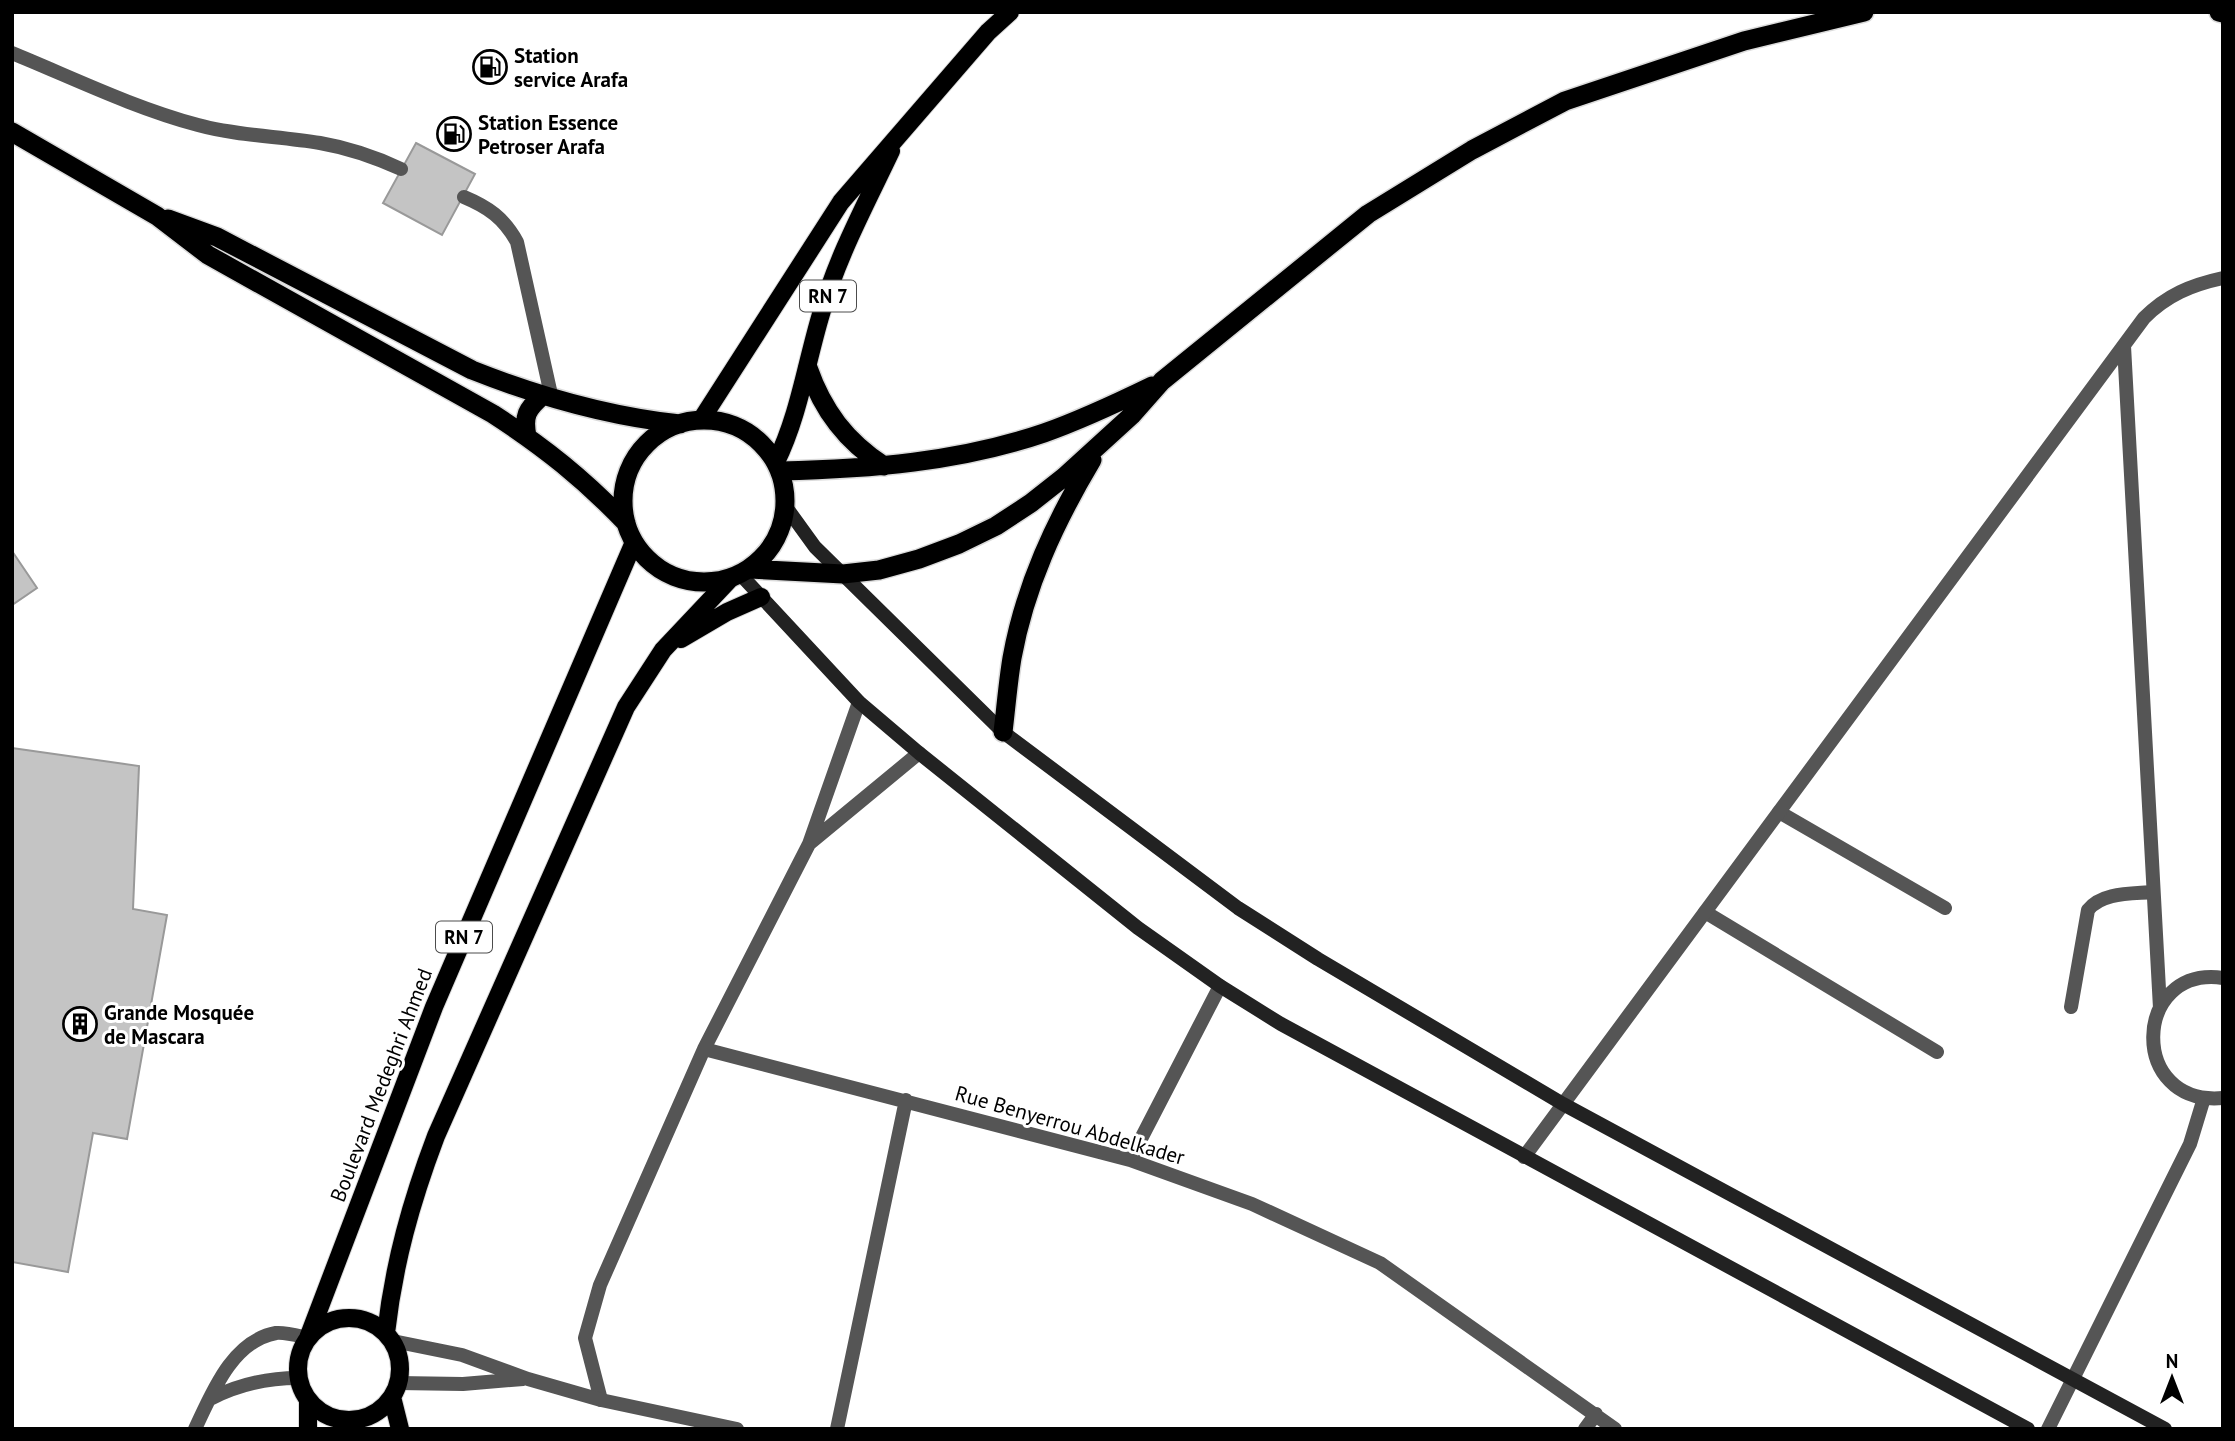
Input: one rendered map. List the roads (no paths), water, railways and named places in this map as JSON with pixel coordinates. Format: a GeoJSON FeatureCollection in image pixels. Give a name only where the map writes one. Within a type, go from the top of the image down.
{"type":"FeatureCollection","features":[{"type":"Feature","properties":{"kind":"highway"},"geometry":{"type":"LineString","coordinates":[[740,574],[769,552],[780,531],[786,507],[785,488],[778,467],[762,444],[744,430],[723,422],[701,420],[680,424],[661,433],[645,446],[633,462],[625,482],[623,503],[626,523],[634,542],[651,564],[676,577],[703,583],[740,574],[843,574],[878,570],[909,562],[959,544],[996,526],[1031,503],[1099,447],[1163,381],[1368,214],[1472,150],[1565,101],[1744,41],[1864,12]]}},
{"type":"Feature","properties":{"kind":"highway"},"geometry":{"type":"LineString","coordinates":[[12,132],[158,216],[208,255],[493,414],[575,473],[626,523]]}},
{"type":"Feature","properties":{"kind":"highway"},"geometry":{"type":"LineString","coordinates":[[158,216],[217,237],[472,370],[547,398],[615,415],[680,424]]}},
{"type":"Feature","properties":{"kind":"highway"},"geometry":{"type":"LineString","coordinates":[[808,368],[829,415],[863,452],[884,466]]}},
{"type":"Feature","properties":{"kind":"highway"},"geometry":{"type":"LineString","coordinates":[[778,467],[849,470],[979,451],[1042,433],[1103,410],[1163,381]]}},
{"type":"Feature","properties":{"kind":"highway"},"geometry":{"type":"LineString","coordinates":[[527,436],[527,411],[547,398]]}},
{"type":"Feature","properties":{"kind":"highway"},"geometry":{"type":"LineString","coordinates":[[1003,732],[1012,657],[1031,583],[1060,513],[1099,447]]}},
{"type":"Feature","properties":{"kind":"main road","name":"RN 7"},"geometry":{"type":"LineString","coordinates":[[701,420],[841,202],[989,32],[1010,12]]}},
{"type":"Feature","properties":{"kind":"main road","name":"RN 7"},"geometry":{"type":"LineString","coordinates":[[778,467],[794,421],[821,312],[842,256],[898,135]]}},
{"type":"Feature","properties":{"kind":"main road"},"geometry":{"type":"LineString","coordinates":[[786,507],[809,540],[1003,732],[1238,908],[1318,959],[1563,1104],[2165,1429]]}},
{"type":"Feature","properties":{"kind":"main road","name":"Boulevard Medeghri Ahmed"},"geometry":{"type":"LineString","coordinates":[[308,1338],[434,1007],[634,542]]}},
{"type":"Feature","properties":{"kind":"main road","name":"RN 7"},"geometry":{"type":"LineString","coordinates":[[389,1337],[398,1252],[408,1213],[436,1136],[626,707],[663,650],[740,574]]}},
{"type":"Feature","properties":{"kind":"main road"},"geometry":{"type":"LineString","coordinates":[[740,574],[859,702],[1138,928],[1220,986],[1281,1024],[2023,1428]]}},
{"type":"Feature","properties":{"kind":"main road"},"geometry":{"type":"LineString","coordinates":[[663,650],[727,612],[761,597]]}},
{"type":"Feature","properties":{"kind":"main road"},"geometry":{"type":"LineString","coordinates":[[395,1390],[369,1422],[337,1418],[321,1411],[308,1399],[298,1378],[300,1357],[308,1338],[321,1326],[337,1319],[355,1318],[371,1323],[389,1337],[400,1362],[395,1390],[400,1429]]}},
{"type":"Feature","properties":{"kind":"main road"},"geometry":{"type":"LineString","coordinates":[[308,1399],[308,1429]]}},
{"type":"Feature","properties":{"kind":"street"},"geometry":{"type":"LineString","coordinates":[[12,53],[161,114],[235,134],[308,141],[346,148],[401,169]]}},
{"type":"Feature","properties":{"kind":"street"},"geometry":{"type":"LineString","coordinates":[[464,197],[497,215],[509,227],[517,242],[547,398]]}},
{"type":"Feature","properties":{"kind":"street"},"geometry":{"type":"LineString","coordinates":[[1524,1157],[2144,318],[2170,296],[2185,288],[2223,278]]}},
{"type":"Feature","properties":{"kind":"street"},"geometry":{"type":"LineString","coordinates":[[2124,346],[2160,1009]]}},
{"type":"Feature","properties":{"kind":"street"},"geometry":{"type":"LineString","coordinates":[[601,1400],[585,1338],[600,1286],[704,1049],[809,844],[859,702]]}},
{"type":"Feature","properties":{"kind":"street"},"geometry":{"type":"LineString","coordinates":[[809,844],[919,753]]}},
{"type":"Feature","properties":{"kind":"street"},"geometry":{"type":"LineString","coordinates":[[1779,812],[1945,908]]}},
{"type":"Feature","properties":{"kind":"street"},"geometry":{"type":"LineString","coordinates":[[2071,1007],[2088,910],[2106,897],[2153,892]]}},
{"type":"Feature","properties":{"kind":"street"},"geometry":{"type":"LineString","coordinates":[[1705,912],[1937,1052]]}},
{"type":"Feature","properties":{"kind":"street"},"geometry":{"type":"LineString","coordinates":[[2223,978],[2198,978],[2182,984],[2169,995],[2154,1024],[2152,1040],[2155,1057],[2174,1084],[2188,1093],[2204,1098],[2223,1098]]}},
{"type":"Feature","properties":{"kind":"street"},"geometry":{"type":"LineString","coordinates":[[1130,1160],[1220,986]]}},
{"type":"Feature","properties":{"kind":"street","name":"Rue Benyerrou Abdelkader"},"geometry":{"type":"LineString","coordinates":[[704,1049],[1130,1160],[1252,1204],[1380,1263],[1615,1429]]}},
{"type":"Feature","properties":{"kind":"street"},"geometry":{"type":"LineString","coordinates":[[2048,1429],[2190,1144],[2204,1098]]}},
{"type":"Feature","properties":{"kind":"street"},"geometry":{"type":"LineString","coordinates":[[837,1429],[906,1100]]}},
{"type":"Feature","properties":{"kind":"street"},"geometry":{"type":"LineString","coordinates":[[195,1429],[228,1365],[246,1346],[277,1333],[308,1338]]}},
{"type":"Feature","properties":{"kind":"street"},"geometry":{"type":"LineString","coordinates":[[389,1337],[461,1355],[528,1379],[601,1400],[737,1429]]}},
{"type":"Feature","properties":{"kind":"street"},"geometry":{"type":"LineString","coordinates":[[209,1399],[252,1381],[298,1378]]}},
{"type":"Feature","properties":{"kind":"street"},"geometry":{"type":"LineString","coordinates":[[395,1390],[528,1379]]}},
{"type":"Feature","properties":{"kind":"street"},"geometry":{"type":"LineString","coordinates":[[1585,1429],[1596,1414]]}},
{"type":"Feature","properties":{"kind":"place","name":"Station service Arafa"},"geometry":{"type":"Point","coordinates":[490,67]}},
{"type":"Feature","properties":{"kind":"place","name":"Station Essence Petroser Arafa"},"geometry":{"type":"Point","coordinates":[454,134]}},
{"type":"Feature","properties":{"kind":"place","name":"Grande Mosquée de Mascara"},"geometry":{"type":"Point","coordinates":[80,1024]}}]}
